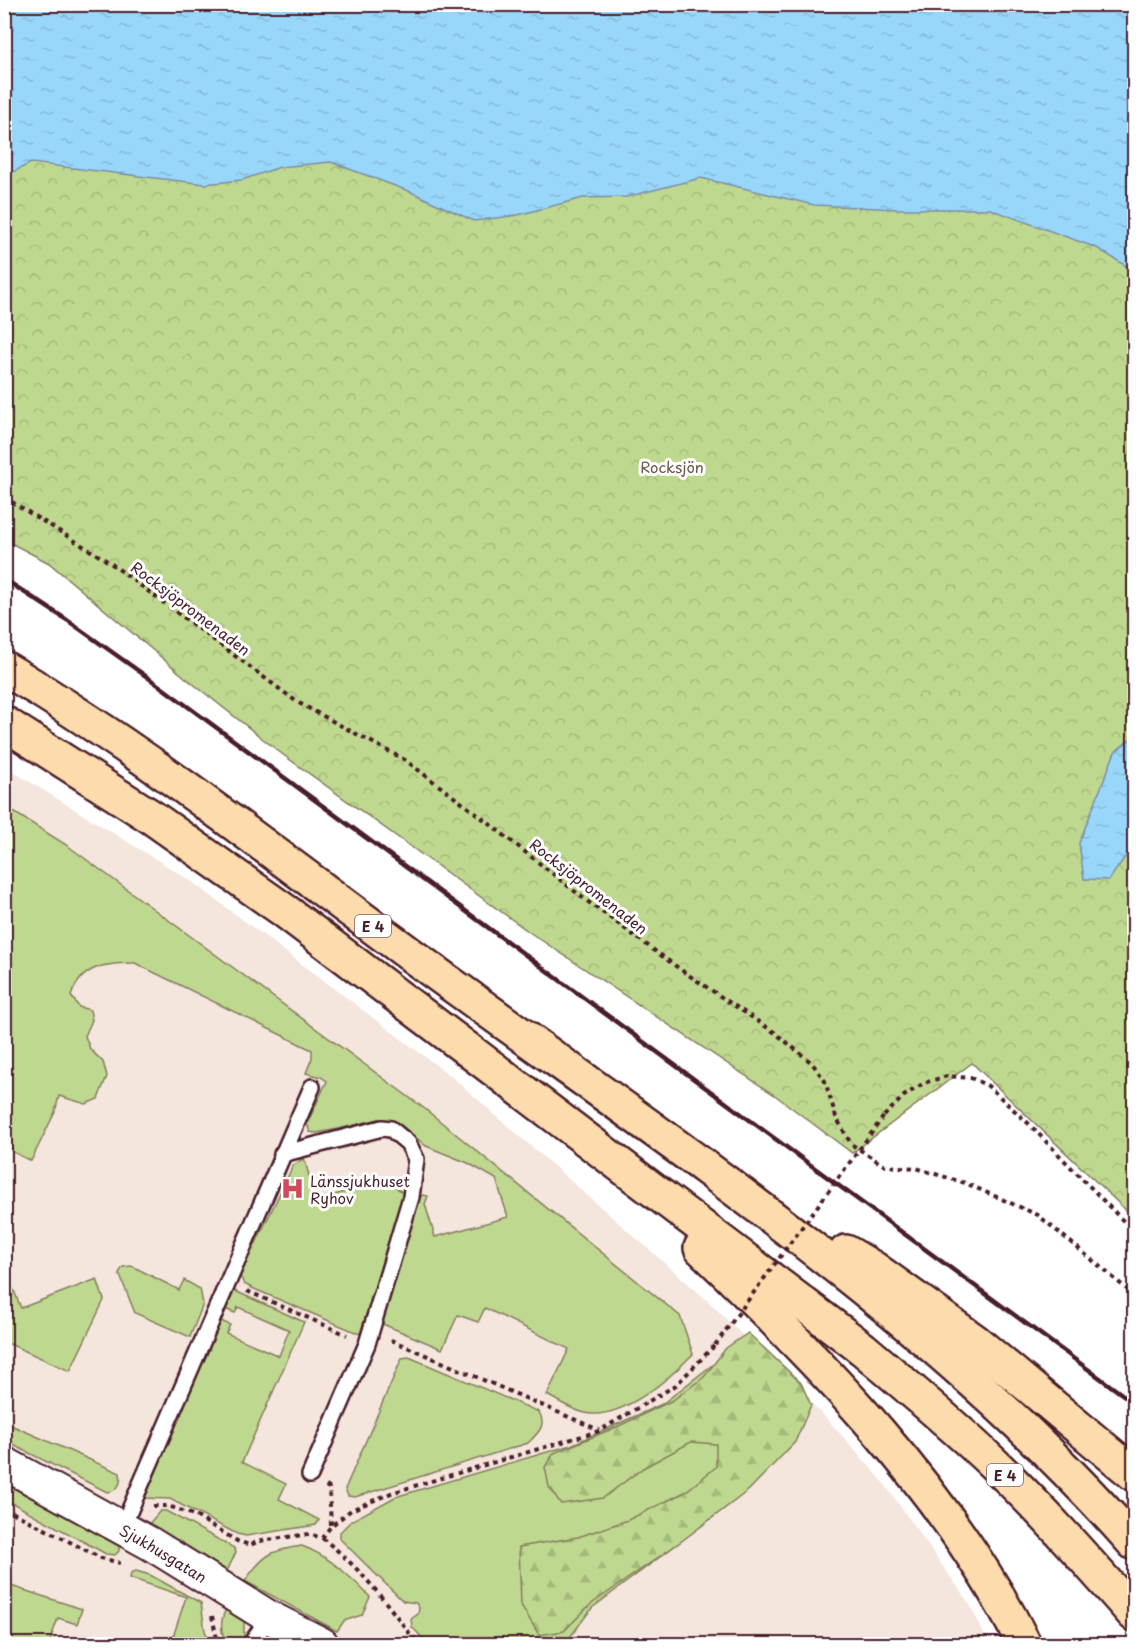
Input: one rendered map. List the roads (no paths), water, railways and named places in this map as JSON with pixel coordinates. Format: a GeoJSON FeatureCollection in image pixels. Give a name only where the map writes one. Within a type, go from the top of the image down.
{"type":"FeatureCollection","features":[{"type":"Feature","properties":{"kind":"highway","name":"E 4"},"geometry":{"type":"LineString","coordinates":[[4,668],[81,716],[179,782],[452,985],[737,1191],[864,1289],[1005,1410],[1059,1461],[1134,1543]]}},
{"type":"Feature","properties":{"kind":"highway","name":"E 4"},"geometry":{"type":"LineString","coordinates":[[4,723],[150,816],[285,911],[863,1349],[994,1464],[1064,1535],[1134,1614]]}},
{"type":"Feature","properties":{"kind":"highway"},"geometry":{"type":"LineString","coordinates":[[587,1138],[776,1320],[877,1430],[926,1490],[968,1548],[992,1585],[1024,1644]]}},
{"type":"Feature","properties":{"kind":"highway"},"geometry":{"type":"LineString","coordinates":[[737,1191],[873,1268],[976,1342],[1134,1474]]}},
{"type":"Feature","properties":{"kind":"street","name":"Sjukhusgatan"},"geometry":{"type":"LineString","coordinates":[[4,1463],[122,1528],[269,1617],[322,1644]]}},
{"type":"Feature","properties":{"kind":"lane"},"geometry":{"type":"LineString","coordinates":[[122,1528],[226,1282],[312,1087]]}},
{"type":"Feature","properties":{"kind":"lane"},"geometry":{"type":"LineString","coordinates":[[282,1154],[382,1128],[391,1129],[408,1143],[416,1159],[411,1197],[367,1344],[310,1475]]}},
{"type":"Feature","properties":{"kind":"lane"},"geometry":{"type":"LineString","coordinates":[[251,1644],[269,1617]]}},
{"type":"Feature","properties":{"kind":"water"},"geometry":{"type":"Polygon","coordinates":[[[4,5],[1134,5],[1134,271],[1097,248],[990,209],[898,209],[814,205],[701,178],[626,197],[583,198],[518,215],[474,221],[411,192],[331,162],[280,167],[242,180],[205,184],[31,163],[5,176],[4,5]]]}},
{"type":"Feature","properties":{"kind":"water"},"geometry":{"type":"Polygon","coordinates":[[[1134,736],[1134,855],[1125,857],[1109,880],[1084,879],[1079,843],[1115,752],[1134,736]]]}},
{"type":"Feature","properties":{"kind":"railway"},"geometry":{"type":"LineString","coordinates":[[4,579],[67,620],[164,689],[1134,1403]]}},
{"type":"Feature","properties":{"kind":"place","name":"Länssjukhuset Ryhov"},"geometry":{"type":"Point","coordinates":[292,1189]}},
{"type":"Feature","properties":{"kind":"park label","name":"Rocksjön"},"geometry":{"type":"Point","coordinates":[672,466]}}]}
